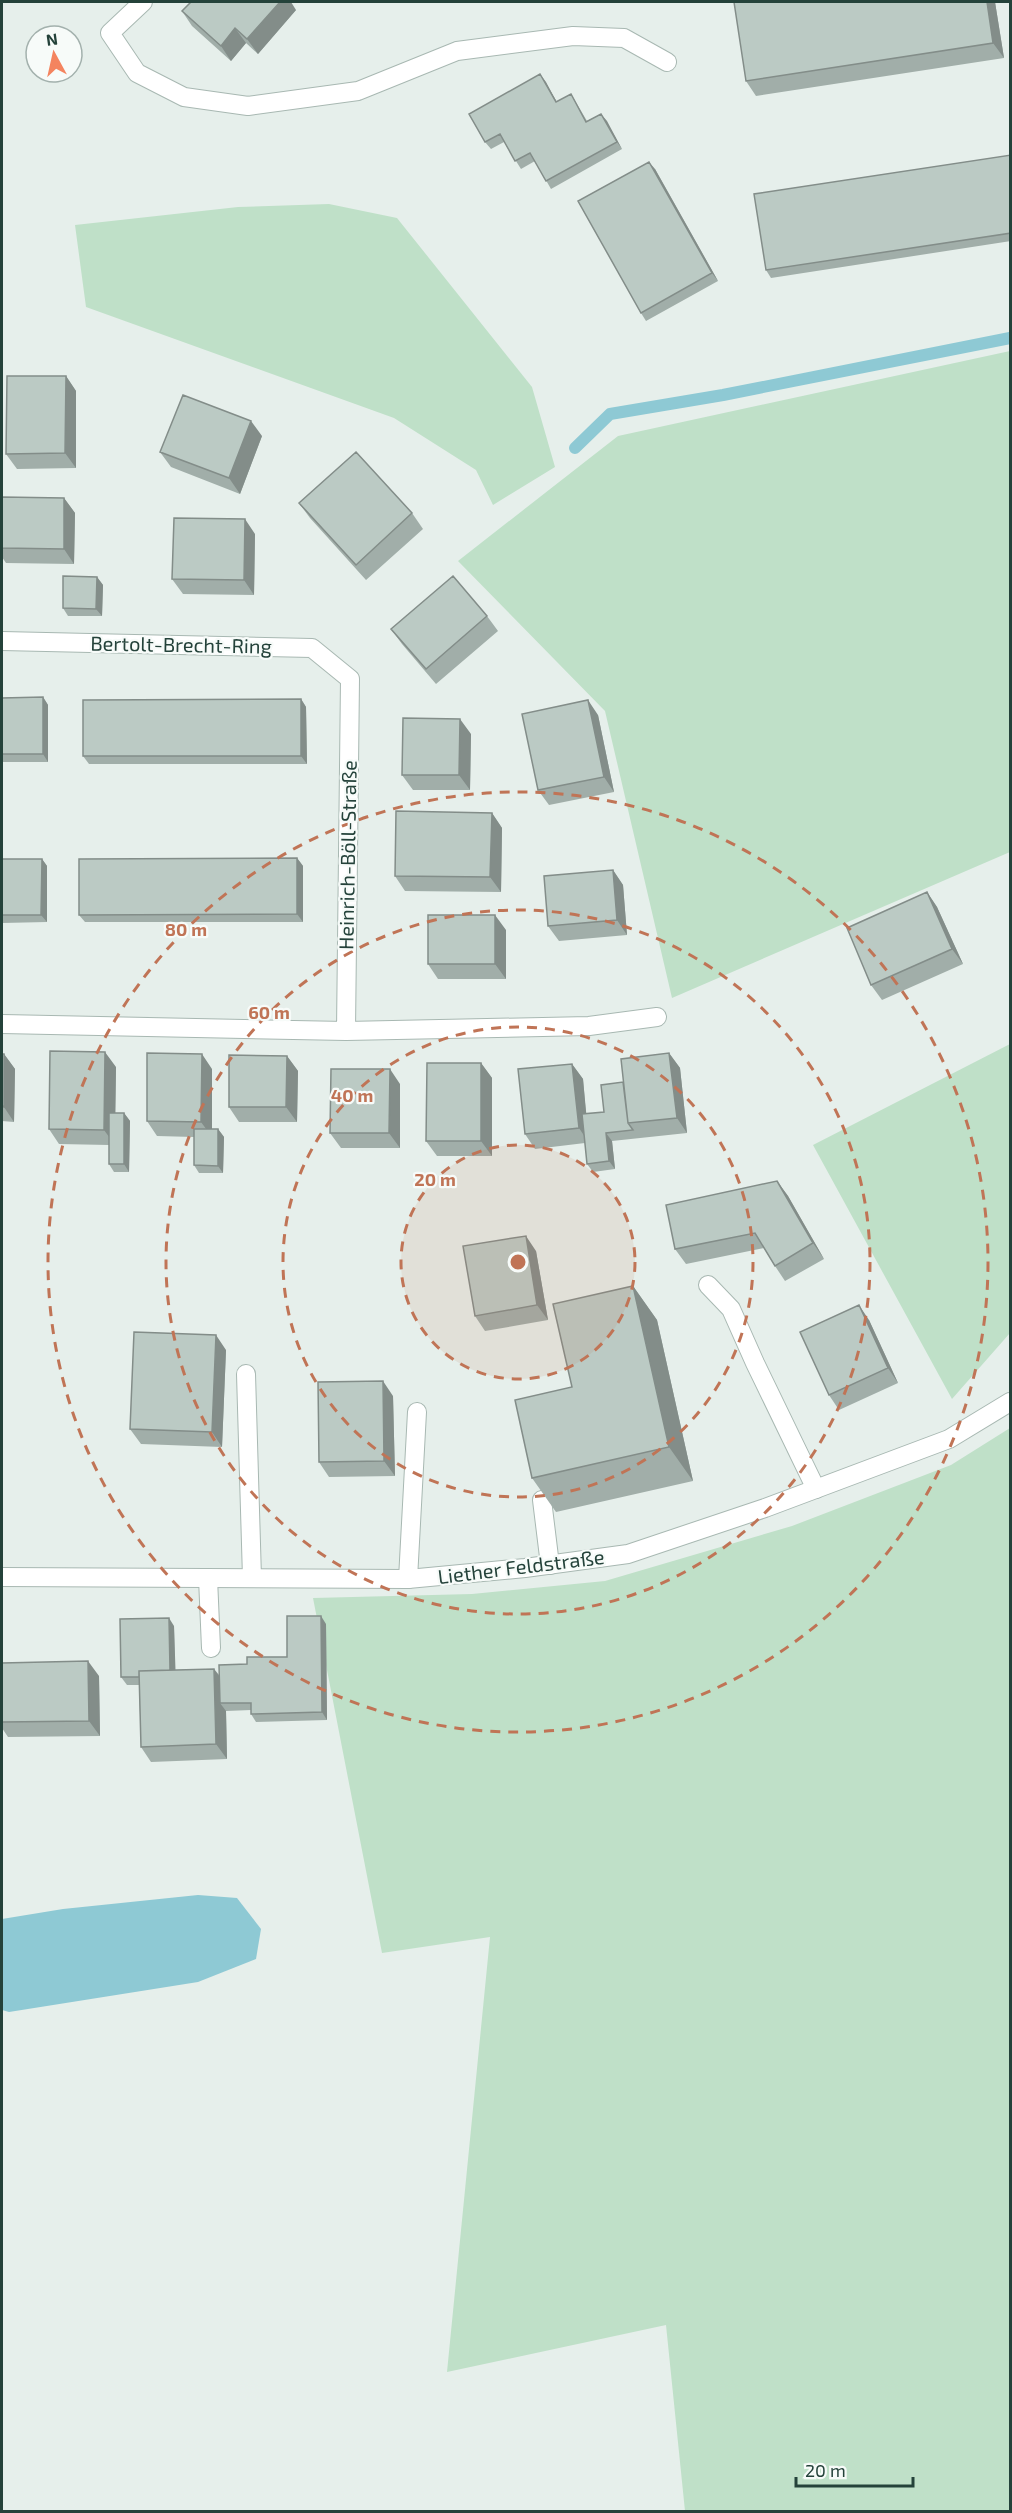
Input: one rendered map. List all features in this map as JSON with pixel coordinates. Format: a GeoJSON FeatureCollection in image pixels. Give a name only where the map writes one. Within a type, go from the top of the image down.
{"type":"FeatureCollection","features":[{"type":"Feature","properties":{"kind":"street"},"geometry":{"type":"LineString","coordinates":[[143,2],[110,33],[137,73],[184,97],[248,106],[358,91],[457,51],[573,36],[624,38],[667,62]]}},
{"type":"Feature","properties":{"kind":"street","name":"Bertolt-Brecht-Ring"},"geometry":{"type":"LineString","coordinates":[[2,641],[312,648],[350,679]]}},
{"type":"Feature","properties":{"kind":"street","name":"Heinrich-Böll-Straße"},"geometry":{"type":"LineString","coordinates":[[346,1031],[350,679]]}},
{"type":"Feature","properties":{"kind":"street"},"geometry":{"type":"LineString","coordinates":[[2,1024],[346,1031],[589,1026],[657,1017]]}},
{"type":"Feature","properties":{"kind":"street"},"geometry":{"type":"LineString","coordinates":[[708,1285],[731,1309],[816,1489]]}},
{"type":"Feature","properties":{"kind":"street"},"geometry":{"type":"LineString","coordinates":[[246,1374],[252,1578]]}},
{"type":"Feature","properties":{"kind":"street","name":"Liether Feldstraße"},"geometry":{"type":"LineString","coordinates":[[2,1576],[408,1579],[550,1565],[628,1554],[949,1440],[1011,1402]]}},
{"type":"Feature","properties":{"kind":"street"},"geometry":{"type":"LineString","coordinates":[[408,1579],[417,1412]]}},
{"type":"Feature","properties":{"kind":"street"},"geometry":{"type":"LineString","coordinates":[[542,1500],[550,1565]]}},
{"type":"Feature","properties":{"kind":"street"},"geometry":{"type":"LineString","coordinates":[[208,1578],[211,1648]]}},
{"type":"Feature","properties":{"kind":"green space"},"geometry":{"type":"Polygon","coordinates":[[[329,204],[397,218],[532,387],[555,467],[493,505],[476,470],[394,418],[86,307],[75,225],[238,207],[329,204]]]}},
{"type":"Feature","properties":{"kind":"green space"},"geometry":{"type":"Polygon","coordinates":[[[1010,351],[1010,852],[672,998],[605,711],[458,561],[618,436],[1010,351]]]}},
{"type":"Feature","properties":{"kind":"green space"},"geometry":{"type":"Polygon","coordinates":[[[1010,1044],[1010,1333],[952,1399],[813,1145],[1010,1044]]]}},
{"type":"Feature","properties":{"kind":"green space"},"geometry":{"type":"Polygon","coordinates":[[[1010,1428],[1010,2511],[685,2511],[666,2325],[447,2372],[490,1937],[382,1953],[313,1598],[472,1594],[605,1581],[792,1526],[951,1465],[1010,1428]]]}},
{"type":"Feature","properties":{"kind":"water"},"geometry":{"type":"Polygon","coordinates":[[[198,1895],[237,1898],[261,1929],[256,1959],[198,1982],[9,2012],[2,2010],[2,1919],[63,1909],[198,1895]]]}},
{"type":"Feature","properties":{"kind":"building"},"geometry":{"type":"Polygon","coordinates":[[[191,2],[280,2],[247,39],[235,28],[221,46],[182,11],[191,2]]]}},
{"type":"Feature","properties":{"kind":"building"},"geometry":{"type":"Polygon","coordinates":[[[734,2],[987,2],[993,43],[746,81],[734,2]]]}},
{"type":"Feature","properties":{"kind":"building"},"geometry":{"type":"Polygon","coordinates":[[[540,74],[556,102],[571,94],[586,122],[601,114],[617,142],[546,181],[530,153],[515,161],[500,134],[485,142],[469,114],[540,74]]]}},
{"type":"Feature","properties":{"kind":"building"},"geometry":{"type":"Polygon","coordinates":[[[1011,155],[1011,233],[766,270],[754,194],[1011,155]]]}},
{"type":"Feature","properties":{"kind":"building"},"geometry":{"type":"Polygon","coordinates":[[[649,162],[712,273],[641,313],[578,201],[649,162]]]}},
{"type":"Feature","properties":{"kind":"building"},"geometry":{"type":"Polygon","coordinates":[[[7,376],[66,376],[65,453],[6,454],[7,376]]]}},
{"type":"Feature","properties":{"kind":"building"},"geometry":{"type":"Polygon","coordinates":[[[183,395],[251,421],[229,478],[160,452],[183,395]]]}},
{"type":"Feature","properties":{"kind":"building"},"geometry":{"type":"Polygon","coordinates":[[[356,452],[412,513],[356,565],[299,503],[356,452]]]}},
{"type":"Feature","properties":{"kind":"building"},"geometry":{"type":"Polygon","coordinates":[[[2,497],[64,498],[64,549],[2,548],[2,497]]]}},
{"type":"Feature","properties":{"kind":"building"},"geometry":{"type":"Polygon","coordinates":[[[174,518],[245,519],[244,580],[172,579],[174,518]]]}},
{"type":"Feature","properties":{"kind":"building"},"geometry":{"type":"Polygon","coordinates":[[[63,576],[97,577],[96,609],[63,608],[63,576]]]}},
{"type":"Feature","properties":{"kind":"building"},"geometry":{"type":"Polygon","coordinates":[[[453,576],[487,616],[426,669],[391,629],[453,576]]]}},
{"type":"Feature","properties":{"kind":"building"},"geometry":{"type":"Polygon","coordinates":[[[43,697],[43,754],[2,754],[2,698],[43,697]]]}},
{"type":"Feature","properties":{"kind":"building"},"geometry":{"type":"Polygon","coordinates":[[[301,699],[301,756],[83,756],[83,700],[301,699]]]}},
{"type":"Feature","properties":{"kind":"building"},"geometry":{"type":"Polygon","coordinates":[[[588,700],[604,777],[538,790],[522,714],[588,700]]]}},
{"type":"Feature","properties":{"kind":"building"},"geometry":{"type":"Polygon","coordinates":[[[403,718],[460,719],[459,775],[402,775],[403,718]]]}},
{"type":"Feature","properties":{"kind":"building"},"geometry":{"type":"Polygon","coordinates":[[[396,811],[492,813],[490,877],[395,876],[396,811]]]}},
{"type":"Feature","properties":{"kind":"building"},"geometry":{"type":"Polygon","coordinates":[[[297,858],[297,914],[79,915],[79,859],[297,858]]]}},
{"type":"Feature","properties":{"kind":"building"},"geometry":{"type":"Polygon","coordinates":[[[2,859],[42,859],[41,915],[2,915],[2,859]]]}},
{"type":"Feature","properties":{"kind":"building"},"geometry":{"type":"Polygon","coordinates":[[[613,870],[617,920],[548,926],[544,876],[613,870]]]}},
{"type":"Feature","properties":{"kind":"building"},"geometry":{"type":"Polygon","coordinates":[[[927,892],[952,949],[871,985],[847,928],[927,892]]]}},
{"type":"Feature","properties":{"kind":"building"},"geometry":{"type":"Polygon","coordinates":[[[428,915],[495,915],[495,964],[428,964],[428,915]]]}},
{"type":"Feature","properties":{"kind":"building"},"geometry":{"type":"Polygon","coordinates":[[[50,1051],[105,1052],[104,1130],[49,1129],[50,1051]]]}},
{"type":"Feature","properties":{"kind":"building"},"geometry":{"type":"Polygon","coordinates":[[[147,1053],[202,1054],[201,1122],[147,1121],[147,1053]]]}},
{"type":"Feature","properties":{"kind":"building"},"geometry":{"type":"Polygon","coordinates":[[[669,1053],[677,1118],[628,1123],[621,1059],[669,1053]]]}},
{"type":"Feature","properties":{"kind":"building"},"geometry":{"type":"Polygon","coordinates":[[[2,1054],[4,1054],[4,1107],[2,1106],[2,1054]]]}},
{"type":"Feature","properties":{"kind":"building"},"geometry":{"type":"Polygon","coordinates":[[[229,1055],[287,1056],[286,1107],[229,1107],[229,1055]]]}},
{"type":"Feature","properties":{"kind":"building"},"geometry":{"type":"Polygon","coordinates":[[[427,1063],[481,1063],[481,1141],[426,1141],[427,1063]]]}},
{"type":"Feature","properties":{"kind":"building"},"geometry":{"type":"Polygon","coordinates":[[[572,1064],[579,1128],[525,1134],[518,1069],[572,1064]]]}},
{"type":"Feature","properties":{"kind":"building"},"geometry":{"type":"Polygon","coordinates":[[[331,1069],[390,1069],[389,1133],[330,1133],[331,1069]]]}},
{"type":"Feature","properties":{"kind":"building"},"geometry":{"type":"Polygon","coordinates":[[[623,1082],[628,1123],[633,1130],[606,1133],[609,1161],[587,1164],[582,1114],[604,1112],[601,1085],[623,1082]]]}},
{"type":"Feature","properties":{"kind":"building"},"geometry":{"type":"Polygon","coordinates":[[[109,1113],[124,1113],[124,1164],[109,1164],[109,1113]]]}},
{"type":"Feature","properties":{"kind":"building"},"geometry":{"type":"Polygon","coordinates":[[[194,1129],[218,1129],[218,1166],[194,1165],[194,1129]]]}},
{"type":"Feature","properties":{"kind":"building"},"geometry":{"type":"Polygon","coordinates":[[[777,1181],[813,1243],[775,1266],[755,1233],[675,1249],[666,1205],[777,1181]]]}},
{"type":"Feature","properties":{"kind":"building"},"geometry":{"type":"Polygon","coordinates":[[[526,1236],[537,1305],[475,1316],[463,1246],[526,1236]]]}},
{"type":"Feature","properties":{"kind":"building"},"geometry":{"type":"Polygon","coordinates":[[[633,1286],[669,1447],[532,1478],[515,1400],[572,1387],[553,1304],[633,1286]]]}},
{"type":"Feature","properties":{"kind":"building"},"geometry":{"type":"Polygon","coordinates":[[[859,1305],[888,1368],[829,1395],[800,1332],[859,1305]]]}},
{"type":"Feature","properties":{"kind":"building"},"geometry":{"type":"Polygon","coordinates":[[[134,1332],[216,1335],[212,1432],[130,1429],[134,1332]]]}},
{"type":"Feature","properties":{"kind":"building"},"geometry":{"type":"Polygon","coordinates":[[[383,1381],[384,1461],[319,1462],[318,1382],[383,1381]]]}},
{"type":"Feature","properties":{"kind":"building"},"geometry":{"type":"Polygon","coordinates":[[[287,1616],[321,1616],[322,1712],[251,1714],[251,1703],[220,1703],[219,1665],[247,1664],[247,1657],[287,1657],[287,1616]]]}},
{"type":"Feature","properties":{"kind":"building"},"geometry":{"type":"Polygon","coordinates":[[[169,1618],[170,1670],[139,1671],[139,1677],[121,1677],[120,1619],[169,1618]]]}},
{"type":"Feature","properties":{"kind":"building"},"geometry":{"type":"Polygon","coordinates":[[[88,1661],[89,1721],[2,1722],[2,1663],[88,1661]]]}},
{"type":"Feature","properties":{"kind":"building"},"geometry":{"type":"Polygon","coordinates":[[[214,1669],[216,1744],[141,1747],[139,1671],[214,1669]]]}},
{"type":"Feature","properties":{"kind":"waterway"},"geometry":{"type":"LineString","coordinates":[[575,448],[610,414],[723,395],[1010,338]]}}]}
